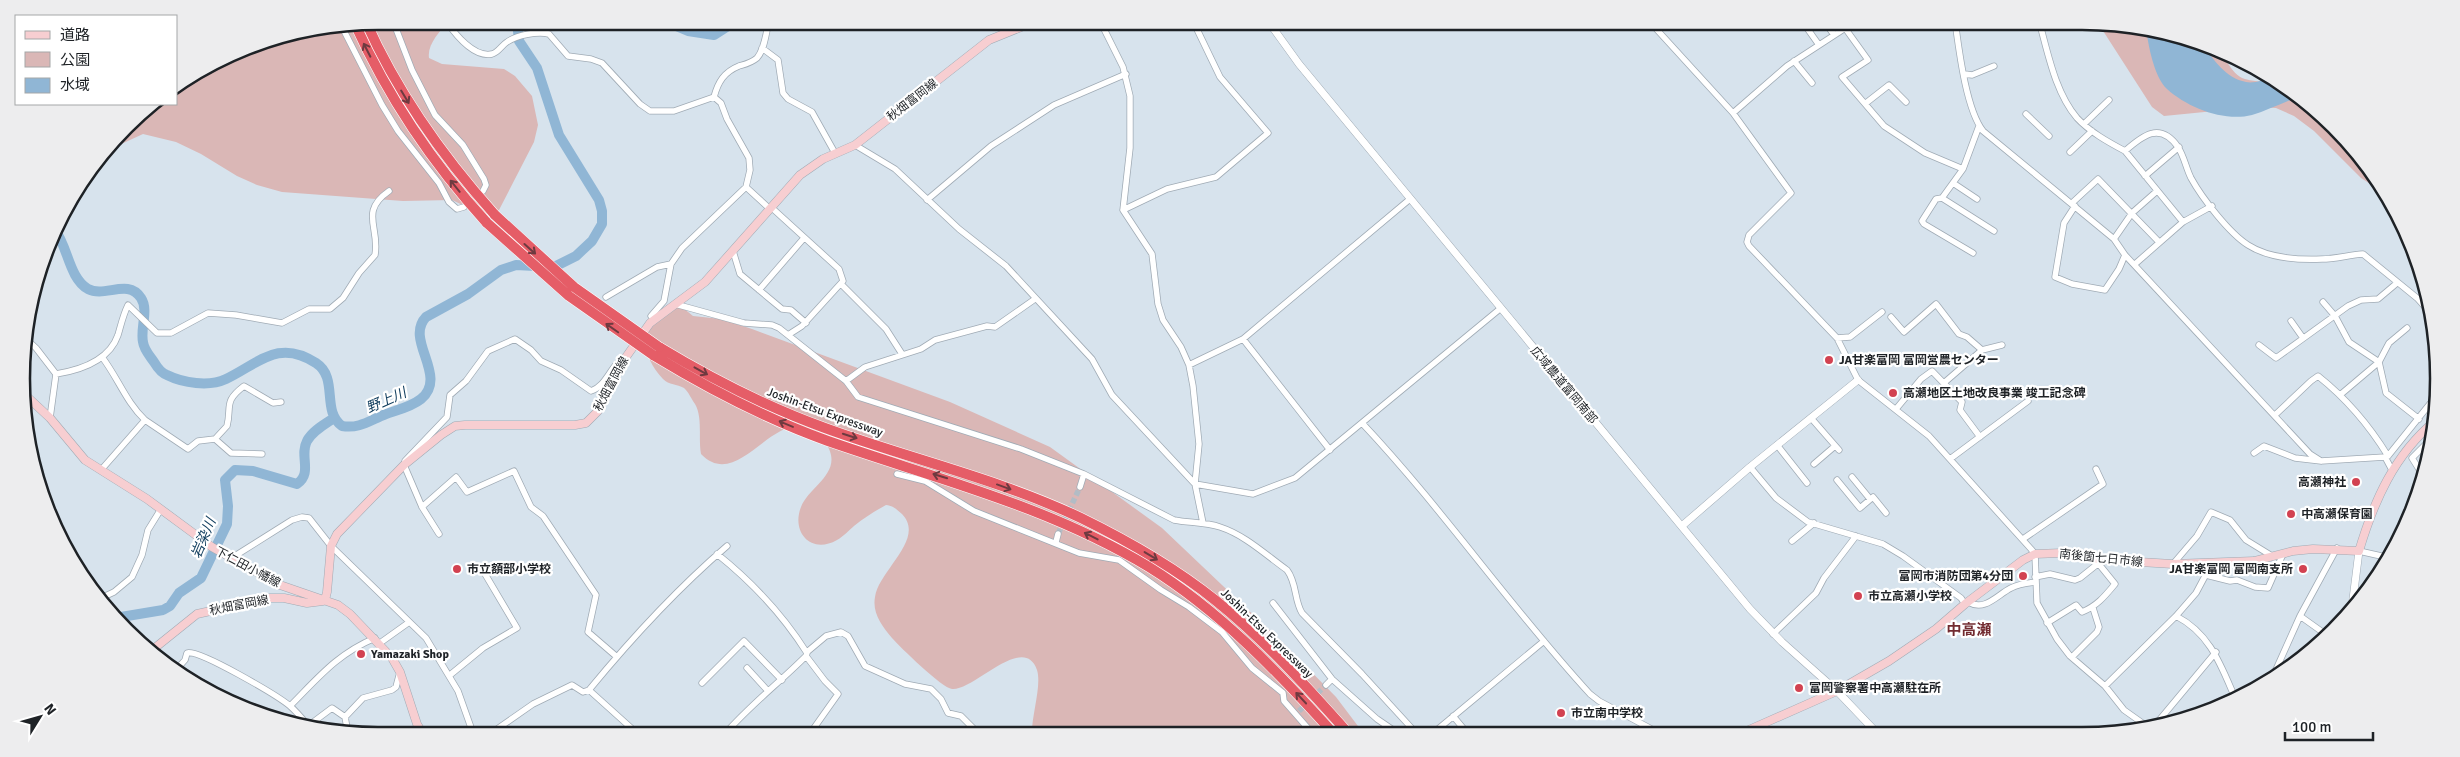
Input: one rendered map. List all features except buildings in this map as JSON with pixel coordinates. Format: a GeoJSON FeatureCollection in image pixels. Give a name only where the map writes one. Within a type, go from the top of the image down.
{"type":"FeatureCollection","features":[{"type":"Feature","properties":{"kind":"highway","name":"Joshin-Etsu Expressway"},"geometry":{"type":"LineString","coordinates":[[370,30],[388,69],[422,124],[491,219]]}},
{"type":"Feature","properties":{"kind":"highway","name":"Joshin-Etsu Expressway"},"geometry":{"type":"LineString","coordinates":[[358,31],[378,72],[412,128],[445,174],[568,296],[719,393],[826,440],[996,495],[1037,511],[1111,546],[1157,572],[1210,610],[1262,657],[1327,727]]}},
{"type":"Feature","properties":{"kind":"highway","name":"Joshin-Etsu Expressway"},"geometry":{"type":"LineString","coordinates":[[656,351],[790,415],[1001,485],[1041,501],[1116,536],[1154,557],[1216,600],[1271,651],[1342,727]]}},
{"type":"Feature","properties":{"kind":"main road","name":"秋畑富岡線"},"geometry":{"type":"LineString","coordinates":[[157,647],[197,614],[269,598],[284,598],[307,603],[325,600],[331,546],[337,534],[404,465],[455,426],[575,425],[586,423],[604,402],[626,357],[654,320],[705,282],[809,168],[855,145],[989,40],[1014,30]]}},
{"type":"Feature","properties":{"kind":"main road","name":"下仁田小幡線"},"geometry":{"type":"LineString","coordinates":[[31,400],[50,418],[77,452],[161,509],[212,548],[280,585],[325,600],[345,609],[377,640],[392,658],[400,672],[413,714],[420,727]]}},
{"type":"Feature","properties":{"kind":"main road"},"geometry":{"type":"LineString","coordinates":[[2359,551],[2371,512],[2392,470],[2414,440],[2426,428]]}},
{"type":"Feature","properties":{"kind":"main road","name":"南後箇七日市線"},"geometry":{"type":"LineString","coordinates":[[2034,554],[2061,553],[2100,562],[2173,564],[2254,561],[2313,549],[2337,548],[2359,551]]}},
{"type":"Feature","properties":{"kind":"main road"},"geometry":{"type":"LineString","coordinates":[[1756,727],[1837,691],[1908,649],[2023,560],[2034,554]]}},
{"type":"Feature","properties":{"kind":"street"},"geometry":{"type":"LineString","coordinates":[[398,30],[423,92],[435,115],[463,145],[484,179],[486,185],[483,191]]}},
{"type":"Feature","properties":{"kind":"street"},"geometry":{"type":"LineString","coordinates":[[453,30],[471,48],[485,54],[495,54],[509,40],[536,32],[549,34],[568,56],[591,59],[602,63],[640,104],[650,110],[674,111],[714,97]]}},
{"type":"Feature","properties":{"kind":"street"},"geometry":{"type":"LineString","coordinates":[[714,97],[718,82],[724,75],[738,66],[749,64],[758,57],[767,30]]}},
{"type":"Feature","properties":{"kind":"street"},"geometry":{"type":"LineString","coordinates":[[1104,30],[1126,74],[1130,96],[1131,127],[1123,210],[1152,254],[1158,304],[1163,320],[1182,347],[1189,365],[1196,398],[1199,444],[1195,484],[1203,523]]}},
{"type":"Feature","properties":{"kind":"street"},"geometry":{"type":"LineString","coordinates":[[1123,210],[1167,189],[1216,177],[1268,134],[1220,77],[1196,30]]}},
{"type":"Feature","properties":{"kind":"street","name":"広域農道富岡南部"},"geometry":{"type":"LineString","coordinates":[[1274,30],[1299,64],[1773,634],[1837,691],[1871,727]]}},
{"type":"Feature","properties":{"kind":"street"},"geometry":{"type":"LineString","coordinates":[[1657,30],[1733,113],[1791,193],[1749,235],[1747,242],[1770,270],[1837,338],[1858,380],[1929,436],[2023,539],[2034,554],[2037,603],[2047,623],[2072,657],[2105,686],[2124,710],[2140,722]]}},
{"type":"Feature","properties":{"kind":"street"},"geometry":{"type":"LineString","coordinates":[[1808,30],[1819,45]]}},
{"type":"Feature","properties":{"kind":"street"},"geometry":{"type":"LineString","coordinates":[[1830,30],[1834,35]]}},
{"type":"Feature","properties":{"kind":"street"},"geometry":{"type":"LineString","coordinates":[[1733,113],[1794,61],[1842,30]]}},
{"type":"Feature","properties":{"kind":"street"},"geometry":{"type":"LineString","coordinates":[[1846,30],[1868,60],[1842,78],[1866,103],[1884,126],[1916,148],[1963,169]]}},
{"type":"Feature","properties":{"kind":"street"},"geometry":{"type":"LineString","coordinates":[[1957,30],[1964,74],[1974,114],[1980,126],[2114,239],[2125,255],[2310,454],[2320,461]]}},
{"type":"Feature","properties":{"kind":"street"},"geometry":{"type":"LineString","coordinates":[[2042,30],[2056,82],[2076,117],[2092,131],[2125,151],[2183,222]]}},
{"type":"Feature","properties":{"kind":"street"},"geometry":{"type":"LineString","coordinates":[[345,32],[382,105],[398,131],[439,184],[449,202],[457,208],[464,206]]}},
{"type":"Feature","properties":{"kind":"street"},"geometry":{"type":"LineString","coordinates":[[762,48],[778,60],[781,68],[780,87],[785,96],[812,112],[836,153]]}},
{"type":"Feature","properties":{"kind":"street"},"geometry":{"type":"LineString","coordinates":[[1794,61],[1812,83]]}},
{"type":"Feature","properties":{"kind":"street"},"geometry":{"type":"LineString","coordinates":[[1964,74],[1972,75],[1994,66]]}},
{"type":"Feature","properties":{"kind":"street"},"geometry":{"type":"LineString","coordinates":[[928,200],[991,146],[1054,105],[1126,74]]}},
{"type":"Feature","properties":{"kind":"street"},"geometry":{"type":"LineString","coordinates":[[1866,103],[1889,84],[1906,102]]}},
{"type":"Feature","properties":{"kind":"street"},"geometry":{"type":"LineString","coordinates":[[654,320],[651,316],[664,301],[671,264],[682,248],[746,187],[750,170],[749,158],[727,119],[721,103],[714,97]]}},
{"type":"Feature","properties":{"kind":"street"},"geometry":{"type":"LineString","coordinates":[[2084,124],[2109,100]]}},
{"type":"Feature","properties":{"kind":"street"},"geometry":{"type":"LineString","coordinates":[[2026,114],[2049,136]]}},
{"type":"Feature","properties":{"kind":"street"},"geometry":{"type":"LineString","coordinates":[[1942,198],[1963,169],[1980,126]]}},
{"type":"Feature","properties":{"kind":"street"},"geometry":{"type":"LineString","coordinates":[[2070,152],[2092,131]]}},
{"type":"Feature","properties":{"kind":"street"},"geometry":{"type":"LineString","coordinates":[[2125,151],[2143,136],[2150,133],[2168,137],[2179,147],[2192,180],[2212,206],[2235,234],[2260,251],[2273,255],[2323,260],[2363,254],[2386,270],[2397,283],[2421,303]]}},
{"type":"Feature","properties":{"kind":"street"},"geometry":{"type":"LineString","coordinates":[[855,145],[896,169],[928,200],[1006,266],[1092,359],[1112,395],[1195,484],[1253,494],[1295,478],[1501,308]]}},
{"type":"Feature","properties":{"kind":"street"},"geometry":{"type":"LineString","coordinates":[[2145,176],[2179,147]]}},
{"type":"Feature","properties":{"kind":"street"},"geometry":{"type":"LineString","coordinates":[[2125,255],[2119,269],[2105,290],[2072,284],[2055,277],[2064,223],[2074,204],[2098,179],[2160,242]]}},
{"type":"Feature","properties":{"kind":"street"},"geometry":{"type":"LineString","coordinates":[[1953,183],[1977,199]]}},
{"type":"Feature","properties":{"kind":"street"},"geometry":{"type":"LineString","coordinates":[[746,187],[838,269],[844,281],[806,323],[788,335]]}},
{"type":"Feature","properties":{"kind":"street"},"geometry":{"type":"LineString","coordinates":[[56,374],[82,367],[108,353],[114,344],[128,305],[157,333],[171,333],[208,313],[236,315],[282,323],[308,309],[330,309],[337,306],[359,273],[375,255],[373,209],[378,199],[388,191]]}},
{"type":"Feature","properties":{"kind":"street"},"geometry":{"type":"LineString","coordinates":[[2114,239],[2132,213],[2158,191]]}},
{"type":"Feature","properties":{"kind":"street"},"geometry":{"type":"LineString","coordinates":[[1189,365],[1243,340],[1410,198]]}},
{"type":"Feature","properties":{"kind":"street"},"geometry":{"type":"LineString","coordinates":[[1973,253],[1924,224],[1922,221],[1936,199],[1942,198],[1994,231]]}},
{"type":"Feature","properties":{"kind":"street"},"geometry":{"type":"LineString","coordinates":[[2135,264],[2183,222],[2212,206]]}},
{"type":"Feature","properties":{"kind":"street"},"geometry":{"type":"LineString","coordinates":[[759,290],[804,238]]}},
{"type":"Feature","properties":{"kind":"street"},"geometry":{"type":"LineString","coordinates":[[733,251],[740,274],[782,309],[790,310],[806,323]]}},
{"type":"Feature","properties":{"kind":"street"},"geometry":{"type":"LineString","coordinates":[[606,297],[657,267],[671,264]]}},
{"type":"Feature","properties":{"kind":"street"},"geometry":{"type":"LineString","coordinates":[[2259,345],[2276,358],[2335,316],[2361,300],[2378,299],[2397,283]]}},
{"type":"Feature","properties":{"kind":"street"},"geometry":{"type":"LineString","coordinates":[[842,285],[886,329],[902,354]]}},
{"type":"Feature","properties":{"kind":"street"},"geometry":{"type":"LineString","coordinates":[[846,381],[865,368],[921,349],[935,340],[987,326],[995,327],[1035,299]]}},
{"type":"Feature","properties":{"kind":"street"},"geometry":{"type":"LineString","coordinates":[[2324,302],[2335,316],[2349,342],[2379,362],[2386,394],[2419,419]]}},
{"type":"Feature","properties":{"kind":"street"},"geometry":{"type":"LineString","coordinates":[[676,304],[744,323],[772,325],[788,335],[846,381],[858,397],[1012,446],[1084,474],[1174,520],[1188,523],[1203,523],[1235,534],[1287,570],[1293,578],[1299,608],[1302,613],[1411,727]]}},
{"type":"Feature","properties":{"kind":"street"},"geometry":{"type":"LineString","coordinates":[[1891,317],[1904,332],[1936,304],[1959,334],[1967,337],[1982,350]]}},
{"type":"Feature","properties":{"kind":"street"},"geometry":{"type":"LineString","coordinates":[[1837,338],[1850,337],[1882,312]]}},
{"type":"Feature","properties":{"kind":"street"},"geometry":{"type":"LineString","coordinates":[[2291,321],[2303,338]]}},
{"type":"Feature","properties":{"kind":"street"},"geometry":{"type":"LineString","coordinates":[[2340,395],[2379,362],[2389,342],[2407,328]]}},
{"type":"Feature","properties":{"kind":"street"},"geometry":{"type":"LineString","coordinates":[[439,534],[422,507],[404,465],[405,461],[447,417],[450,395],[466,381],[488,351],[515,338],[531,350],[541,361],[561,370],[591,391],[602,384],[619,360],[626,357]]}},
{"type":"Feature","properties":{"kind":"street"},"geometry":{"type":"LineString","coordinates":[[1243,340],[1330,450]]}},
{"type":"Feature","properties":{"kind":"street"},"geometry":{"type":"LineString","coordinates":[[32,344],[56,374],[50,418]]}},
{"type":"Feature","properties":{"kind":"street"},"geometry":{"type":"LineString","coordinates":[[1945,382],[1982,350],[2002,345]]}},
{"type":"Feature","properties":{"kind":"street"},"geometry":{"type":"LineString","coordinates":[[102,357],[115,374],[130,405],[145,420],[188,449],[198,441],[215,439],[227,426],[227,410],[232,398],[244,386],[273,403],[281,402]]}},
{"type":"Feature","properties":{"kind":"street"},"geometry":{"type":"LineString","coordinates":[[1896,409],[1921,379],[1932,371],[1945,382],[1962,402],[1960,410],[1980,437]]}},
{"type":"Feature","properties":{"kind":"street"},"geometry":{"type":"LineString","coordinates":[[2275,415],[2318,376],[2355,409],[2386,457],[2392,470]]}},
{"type":"Feature","properties":{"kind":"street"},"geometry":{"type":"LineString","coordinates":[[1683,525],[1750,467],[1858,380]]}},
{"type":"Feature","properties":{"kind":"street"},"geometry":{"type":"LineString","coordinates":[[1950,459],[2028,401]]}},
{"type":"Feature","properties":{"kind":"street"},"geometry":{"type":"LineString","coordinates":[[2254,453],[2264,446],[2295,458],[2320,461],[2386,457],[2429,406]]}},
{"type":"Feature","properties":{"kind":"street"},"geometry":{"type":"LineString","coordinates":[[1811,418],[1837,448],[1814,464]]}},
{"type":"Feature","properties":{"kind":"street"},"geometry":{"type":"LineString","coordinates":[[101,470],[145,420]]}},
{"type":"Feature","properties":{"kind":"street"},"geometry":{"type":"LineString","coordinates":[[1362,423],[1412,478],[1544,640],[1599,701],[1646,727]]}},
{"type":"Feature","properties":{"kind":"street"},"geometry":{"type":"LineString","coordinates":[[215,439],[231,453],[262,454]]}},
{"type":"Feature","properties":{"kind":"street"},"geometry":{"type":"LineString","coordinates":[[1777,445],[1807,482]]}},
{"type":"Feature","properties":{"kind":"street"},"geometry":{"type":"LineString","coordinates":[[2418,468],[2412,458],[2423,447]]}},
{"type":"Feature","properties":{"kind":"street"},"geometry":{"type":"LineString","coordinates":[[1750,467],[1776,498],[1808,522],[1856,536],[1891,549],[1967,603],[1974,605],[1984,605],[2011,588],[2050,574],[2075,580],[2100,562],[2115,584],[2093,608],[2082,612],[2076,605],[2047,623]]}},
{"type":"Feature","properties":{"kind":"street"},"geometry":{"type":"LineString","coordinates":[[2023,539],[2103,484],[2096,469]]}},
{"type":"Feature","properties":{"kind":"street"},"geometry":{"type":"LineString","coordinates":[[422,507],[456,477],[467,492],[514,471],[530,507],[543,516],[596,595],[588,632],[616,657]]}},
{"type":"Feature","properties":{"kind":"street"},"geometry":{"type":"LineString","coordinates":[[897,474],[924,481],[974,511],[1056,542],[1079,554],[1119,560],[1161,590],[1189,606],[1222,632],[1252,668],[1283,693],[1284,702],[1297,712],[1308,727]]}},
{"type":"Feature","properties":{"kind":"street"},"geometry":{"type":"LineString","coordinates":[[1080,487],[1084,474]]}},
{"type":"Feature","properties":{"kind":"street"},"geometry":{"type":"LineString","coordinates":[[1852,477],[1870,500]]}},
{"type":"Feature","properties":{"kind":"street"},"geometry":{"type":"LineString","coordinates":[[1837,480],[1860,508],[1873,497],[1886,513]]}},
{"type":"Feature","properties":{"kind":"street"},"geometry":{"type":"LineString","coordinates":[[106,595],[114,592],[132,577],[142,556],[148,530],[161,509]]}},
{"type":"Feature","properties":{"kind":"street"},"geometry":{"type":"LineString","coordinates":[[2173,564],[2197,536],[2211,512],[2230,520],[2246,540],[2272,556]]}},
{"type":"Feature","properties":{"kind":"street"},"geometry":{"type":"LineString","coordinates":[[227,557],[232,556],[297,517],[309,518],[331,546],[408,623],[426,638],[450,675],[471,727]]}},
{"type":"Feature","properties":{"kind":"street"},"geometry":{"type":"LineString","coordinates":[[1792,541],[1814,523]]}},
{"type":"Feature","properties":{"kind":"street"},"geometry":{"type":"LineString","coordinates":[[1056,542],[1058,534]]}},
{"type":"Feature","properties":{"kind":"street"},"geometry":{"type":"LineString","coordinates":[[1773,634],[1816,593],[1824,578],[1856,536]]}},
{"type":"Feature","properties":{"kind":"street"},"geometry":{"type":"LineString","coordinates":[[500,727],[533,704],[572,685],[583,692],[589,690],[616,657],[698,570],[727,546]]}},
{"type":"Feature","properties":{"kind":"street"},"geometry":{"type":"LineString","coordinates":[[2277,666],[2300,616],[2337,548]]}},
{"type":"Feature","properties":{"kind":"street"},"geometry":{"type":"LineString","coordinates":[[2353,597],[2359,551],[2381,556]]}},
{"type":"Feature","properties":{"kind":"street"},"geometry":{"type":"LineString","coordinates":[[717,554],[752,582],[838,694],[815,727]]}},
{"type":"Feature","properties":{"kind":"street"},"geometry":{"type":"LineString","coordinates":[[2206,575],[2230,581],[2237,580],[2255,587],[2268,588],[2283,554]]}},
{"type":"Feature","properties":{"kind":"street"},"geometry":{"type":"LineString","coordinates":[[2105,686],[2176,616],[2196,593],[2212,563]]}},
{"type":"Feature","properties":{"kind":"street"},"geometry":{"type":"LineString","coordinates":[[450,675],[483,648],[517,628],[484,574]]}},
{"type":"Feature","properties":{"kind":"street"},"geometry":{"type":"LineString","coordinates":[[1273,604],[1332,679],[1389,727]]}},
{"type":"Feature","properties":{"kind":"street"},"geometry":{"type":"LineString","coordinates":[[2072,657],[2097,632],[2099,627],[2093,608]]}},
{"type":"Feature","properties":{"kind":"street"},"geometry":{"type":"LineString","coordinates":[[2176,616],[2192,624],[2216,652],[2233,692]]}},
{"type":"Feature","properties":{"kind":"street"},"geometry":{"type":"LineString","coordinates":[[2300,616],[2321,631]]}},
{"type":"Feature","properties":{"kind":"street"},"geometry":{"type":"LineString","coordinates":[[290,706],[333,662],[353,647],[377,640],[408,623]]}},
{"type":"Feature","properties":{"kind":"street"},"geometry":{"type":"LineString","coordinates":[[731,727],[746,709],[782,680],[826,636],[841,632],[848,636],[864,666],[905,684],[932,689],[941,699],[948,713],[961,716],[972,727]]}},
{"type":"Feature","properties":{"kind":"street"},"geometry":{"type":"LineString","coordinates":[[1440,727],[1544,640]]}},
{"type":"Feature","properties":{"kind":"street"},"geometry":{"type":"LineString","coordinates":[[702,683],[744,641],[782,680]]}},
{"type":"Feature","properties":{"kind":"street"},"geometry":{"type":"LineString","coordinates":[[2162,717],[2216,652]]}},
{"type":"Feature","properties":{"kind":"street"},"geometry":{"type":"LineString","coordinates":[[181,665],[188,653],[197,653],[222,665],[290,706],[301,718]]}},
{"type":"Feature","properties":{"kind":"street"},"geometry":{"type":"LineString","coordinates":[[746,668],[768,691]]}},
{"type":"Feature","properties":{"kind":"street"},"geometry":{"type":"LineString","coordinates":[[345,717],[363,698],[396,687],[400,672]]}},
{"type":"Feature","properties":{"kind":"street"},"geometry":{"type":"LineString","coordinates":[[1326,685],[1332,679]]}},
{"type":"Feature","properties":{"kind":"street"},"geometry":{"type":"LineString","coordinates":[[589,690],[630,727]]}},
{"type":"Feature","properties":{"kind":"street"},"geometry":{"type":"LineString","coordinates":[[317,721],[332,708],[345,717],[347,725]]}},
{"type":"Feature","properties":{"kind":"street"},"geometry":{"type":"LineString","coordinates":[[1453,716],[1462,727]]}},
{"type":"Feature","properties":{"kind":"green space"},"geometry":{"type":"Polygon","coordinates":[[[378,30],[441,30],[432,43],[429,58],[442,64],[504,69],[515,76],[532,96],[538,125],[534,142],[499,210],[484,215],[452,200],[403,201],[282,192],[257,185],[237,176],[201,154],[176,142],[143,134],[120,145],[162,105],[178,105],[178,94],[224,66],[266,48],[288,42],[333,33],[378,30]]]}},
{"type":"Feature","properties":{"kind":"green space"},"geometry":{"type":"Polygon","coordinates":[[[2103,31],[2149,37],[2194,48],[2227,62],[2235,73],[2245,79],[2265,83],[2294,102],[2328,132],[2358,166],[2370,184],[2361,178],[2314,131],[2294,116],[2276,108],[2255,107],[2164,116],[2152,107],[2103,31]]]}},
{"type":"Feature","properties":{"kind":"green space"},"geometry":{"type":"Polygon","coordinates":[[[667,305],[682,307],[693,316],[721,319],[752,329],[950,402],[1050,447],[1162,528],[1282,642],[1336,697],[1359,727],[1033,727],[1038,684],[1037,670],[1031,660],[1021,657],[998,666],[973,682],[961,687],[952,689],[947,687],[903,650],[881,624],[876,614],[874,603],[878,587],[899,555],[908,534],[908,524],[902,514],[893,507],[886,505],[862,520],[837,540],[828,544],[819,545],[812,543],[806,538],[801,532],[799,525],[801,507],[805,499],[824,478],[831,462],[830,453],[825,442],[812,429],[797,426],[783,430],[742,458],[728,463],[715,463],[701,454],[700,422],[695,404],[684,388],[663,379],[655,370],[650,360],[646,340],[652,322],[667,305]]]}},
{"type":"Feature","properties":{"kind":"water"},"geometry":{"type":"Polygon","coordinates":[[[2147,37],[2194,48],[2210,55],[2221,68],[2232,77],[2246,82],[2261,80],[2291,100],[2258,113],[2241,117],[2230,117],[2207,112],[2185,102],[2162,84],[2152,60],[2147,37]]]}},
{"type":"Feature","properties":{"kind":"waterway","name":"野上川"},"geometry":{"type":"LineString","coordinates":[[60,239],[77,278],[88,289],[95,291],[130,289],[141,298],[144,308],[142,337],[147,353],[161,371],[173,378],[188,382],[212,383],[226,379],[269,356],[279,353],[290,353],[303,356],[323,369],[329,386],[332,412],[342,426],[360,425],[417,402],[428,390],[430,380],[420,336],[421,326],[426,317],[468,294],[501,270],[516,265],[554,267],[576,256],[592,241],[602,224],[602,211],[599,200],[559,135],[537,68],[519,41],[518,30]]}},
{"type":"Feature","properties":{"kind":"waterway","name":"野上川"},"geometry":{"type":"LineString","coordinates":[[686,30],[714,35],[722,30]]}},
{"type":"Feature","properties":{"kind":"waterway","name":"岩染川"},"geometry":{"type":"LineString","coordinates":[[124,616],[163,610],[170,606],[179,593],[201,578],[227,524],[228,506],[225,480],[235,470],[253,471],[297,484],[304,475],[304,452],[309,437],[334,418]]}},
{"type":"Feature","properties":{"kind":"tunnel"},"geometry":{"type":"LineString","coordinates":[[1058,534],[1080,487]]}},
{"type":"Feature","properties":{"kind":"tunnel"},"geometry":{"type":"LineString","coordinates":[[1299,711],[1326,685]]}},
{"type":"Feature","properties":{"kind":"place","name":"JA甘楽富岡 富岡営農センター"},"geometry":{"type":"Point","coordinates":[1829,360]}},
{"type":"Feature","properties":{"kind":"place","name":"高瀬地区土地改良事業 竣工記念碑"},"geometry":{"type":"Point","coordinates":[1893,393]}},
{"type":"Feature","properties":{"kind":"place","name":"高瀬神社"},"geometry":{"type":"Point","coordinates":[2356,482]}},
{"type":"Feature","properties":{"kind":"place","name":"中高瀬保育園"},"geometry":{"type":"Point","coordinates":[2291,514]}},
{"type":"Feature","properties":{"kind":"place","name":"市立額部小学校"},"geometry":{"type":"Point","coordinates":[457,569]}},
{"type":"Feature","properties":{"kind":"place","name":"JA甘楽富岡 富岡南支所"},"geometry":{"type":"Point","coordinates":[2303,569]}},
{"type":"Feature","properties":{"kind":"place","name":"富岡市消防団第4分団"},"geometry":{"type":"Point","coordinates":[2023,576]}},
{"type":"Feature","properties":{"kind":"place","name":"市立高瀬小学校"},"geometry":{"type":"Point","coordinates":[1858,596]}},
{"type":"Feature","properties":{"kind":"place","name":"Yamazaki Shop"},"geometry":{"type":"Point","coordinates":[361,654]}},
{"type":"Feature","properties":{"kind":"place","name":"富岡警察署中高瀬駐在所"},"geometry":{"type":"Point","coordinates":[1799,688]}},
{"type":"Feature","properties":{"kind":"place","name":"市立南中学校"},"geometry":{"type":"Point","coordinates":[1561,713]}},
{"type":"Feature","properties":{"kind":"district","name":"中高瀬"},"geometry":{"type":"Point","coordinates":[1969,630]}}]}
